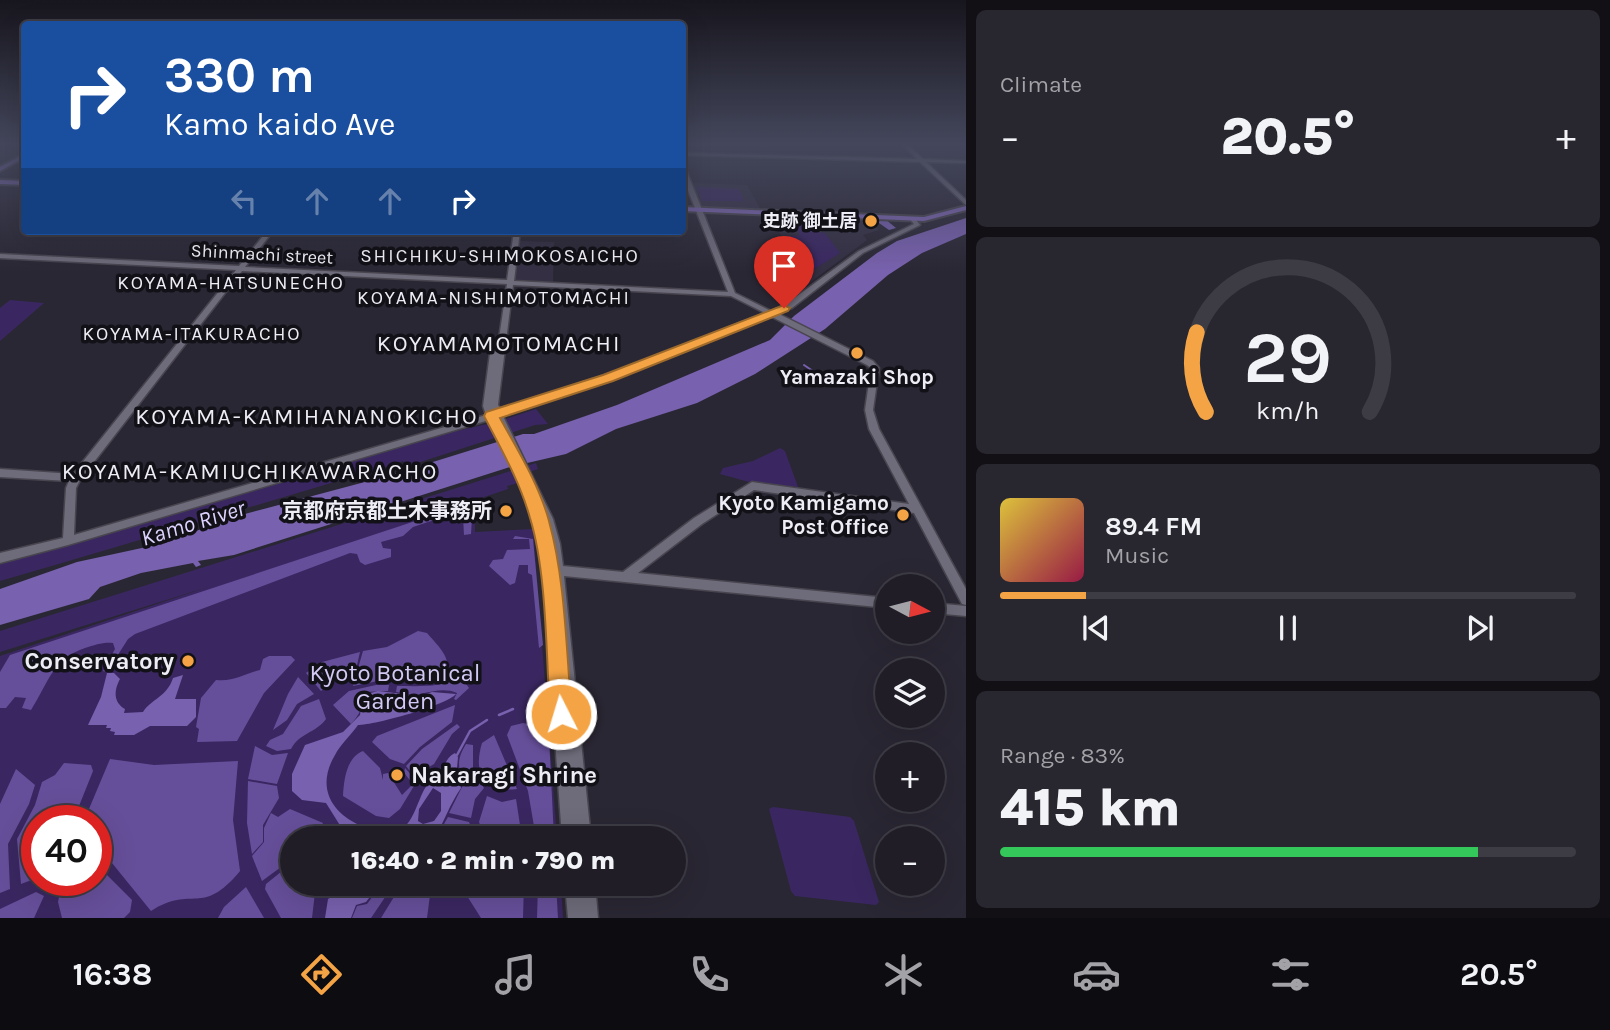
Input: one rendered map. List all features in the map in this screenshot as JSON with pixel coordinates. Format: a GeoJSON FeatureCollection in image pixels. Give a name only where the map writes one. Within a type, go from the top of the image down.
{"type":"FeatureCollection","features":[{"type":"Feature","properties":{"kind":"main road"},"geometry":{"type":"LineString","coordinates":[[686,210],[929,220],[966,207]]}},
{"type":"Feature","properties":{"kind":"street"},"geometry":{"type":"LineString","coordinates":[[690,186],[732,295],[870,363],[875,368],[869,416],[966,600]]}},
{"type":"Feature","properties":{"kind":"street"},"geometry":{"type":"LineString","coordinates":[[945,186],[966,207]]}},
{"type":"Feature","properties":{"kind":"street"},"geometry":{"type":"LineString","coordinates":[[0,558],[68,541],[496,418],[649,363],[784,308],[802,298],[861,252],[916,225],[913,220]]}},
{"type":"Feature","properties":{"kind":"street"},"geometry":{"type":"LineString","coordinates":[[68,541],[71,488],[76,478],[267,235]]}},
{"type":"Feature","properties":{"kind":"street"},"geometry":{"type":"LineString","coordinates":[[511,259],[512,235]]}},
{"type":"Feature","properties":{"kind":"street"},"geometry":{"type":"LineString","coordinates":[[516,235],[496,367],[487,406],[526,475],[553,570],[572,781],[581,826]]}},
{"type":"Feature","properties":{"kind":"street","name":"Shinmachi street"},"geometry":{"type":"LineString","coordinates":[[0,256],[732,295]]}},
{"type":"Feature","properties":{"kind":"street"},"geometry":{"type":"LineString","coordinates":[[0,472],[76,478]]}},
{"type":"Feature","properties":{"kind":"street"},"geometry":{"type":"LineString","coordinates":[[625,577],[698,521],[752,486],[917,509]]}},
{"type":"Feature","properties":{"kind":"street"},"geometry":{"type":"LineString","coordinates":[[553,570],[875,602]]}},
{"type":"Feature","properties":{"kind":"street"},"geometry":{"type":"LineString","coordinates":[[945,609],[966,611]]}},
{"type":"Feature","properties":{"kind":"street"},"geometry":{"type":"LineString","coordinates":[[570,826],[572,781]]}},
{"type":"Feature","properties":{"kind":"street"},"geometry":{"type":"LineString","coordinates":[[574,896],[576,918]]}},
{"type":"Feature","properties":{"kind":"street"},"geometry":{"type":"LineString","coordinates":[[588,896],[590,918]]}},
{"type":"Feature","properties":{"kind":"shaded area"},"geometry":{"type":"Polygon","coordinates":[[[693,186],[747,186],[761,210],[701,207],[693,186]]]}},
{"type":"Feature","properties":{"kind":"shaded area"},"geometry":{"type":"Polygon","coordinates":[[[770,216],[868,220],[879,230],[863,235],[867,240],[808,284],[770,216]]]}},
{"type":"Feature","properties":{"kind":"shaded area"},"geometry":{"type":"Polygon","coordinates":[[[966,218],[966,234],[922,253],[888,275],[825,329],[755,374],[697,403],[616,429],[566,454],[510,467],[234,555],[198,561],[201,565],[196,567],[193,563],[141,573],[100,587],[89,599],[0,625],[0,589],[77,562],[165,543],[230,518],[391,475],[523,434],[534,434],[617,405],[770,340],[794,316],[877,253],[897,241],[966,218]]]}},
{"type":"Feature","properties":{"kind":"shaded area"},"geometry":{"type":"Polygon","coordinates":[[[520,241],[554,242],[553,282],[515,280],[520,241]]]}},
{"type":"Feature","properties":{"kind":"shaded area"},"geometry":{"type":"Polygon","coordinates":[[[473,502],[471,534],[464,535],[463,517],[458,512],[413,527],[403,536],[381,542],[383,548],[391,549],[391,557],[365,565],[360,562],[357,554],[350,553],[135,634],[128,639],[107,672],[103,671],[115,649],[113,643],[85,648],[65,658],[58,665],[31,710],[22,708],[26,698],[15,697],[6,708],[0,708],[0,672],[10,655],[473,502]]]}},
{"type":"Feature","properties":{"kind":"shaded area"},"geometry":{"type":"Polygon","coordinates":[[[515,536],[533,539],[543,645],[539,648],[532,575],[528,573],[528,565],[519,565],[515,583],[510,585],[489,566],[493,560],[503,559],[507,550],[530,549],[529,539],[513,539],[515,536]]]}},
{"type":"Feature","properties":{"kind":"shaded area"},"geometry":{"type":"Polygon","coordinates":[[[418,631],[427,633],[444,654],[448,666],[443,678],[427,682],[383,680],[353,686],[363,651],[387,647],[418,631]]]}},
{"type":"Feature","properties":{"kind":"shaded area"},"geometry":{"type":"Polygon","coordinates":[[[360,652],[357,665],[321,691],[306,673],[322,662],[360,652]]]}},
{"type":"Feature","properties":{"kind":"shaded area"},"geometry":{"type":"Polygon","coordinates":[[[269,656],[291,656],[295,660],[264,693],[237,741],[197,742],[199,729],[196,727],[201,698],[216,680],[234,679],[260,670],[263,659],[269,656]]]}},
{"type":"Feature","properties":{"kind":"shaded area"},"geometry":{"type":"Polygon","coordinates":[[[107,673],[114,673],[120,679],[116,696],[118,703],[125,709],[124,713],[143,712],[167,690],[173,678],[183,675],[175,699],[196,699],[196,717],[187,726],[150,726],[134,735],[114,735],[115,732],[110,731],[111,728],[106,728],[107,725],[88,725],[101,697],[107,673]]]}},
{"type":"Feature","properties":{"kind":"shaded area"},"geometry":{"type":"Polygon","coordinates":[[[298,677],[314,694],[297,704],[287,720],[273,730],[288,694],[298,677]]]}},
{"type":"Feature","properties":{"kind":"shaded area"},"geometry":{"type":"Polygon","coordinates":[[[461,677],[469,688],[456,700],[454,699],[457,693],[448,691],[415,695],[396,692],[397,686],[437,685],[461,677]]]}},
{"type":"Feature","properties":{"kind":"shaded area"},"geometry":{"type":"Polygon","coordinates":[[[389,685],[388,691],[364,692],[359,714],[351,724],[333,705],[349,691],[389,685]]]}},
{"type":"Feature","properties":{"kind":"shaded area"},"geometry":{"type":"Polygon","coordinates":[[[378,691],[420,696],[432,692],[456,694],[410,714],[358,725],[337,751],[327,777],[333,805],[362,826],[340,826],[326,803],[302,800],[292,791],[292,774],[305,745],[343,732],[360,715],[363,695],[378,691]]]}},
{"type":"Feature","properties":{"kind":"shaded area"},"geometry":{"type":"Polygon","coordinates":[[[319,699],[326,719],[322,724],[298,740],[291,749],[277,751],[266,746],[270,740],[283,734],[301,706],[319,699]]]}},
{"type":"Feature","properties":{"kind":"shaded area"},"geometry":{"type":"Polygon","coordinates":[[[455,705],[452,722],[420,747],[404,764],[390,759],[372,742],[377,736],[455,705]]]}},
{"type":"Feature","properties":{"kind":"shaded area"},"geometry":{"type":"Polygon","coordinates":[[[548,717],[553,826],[534,826],[528,791],[507,735],[511,726],[523,723],[540,726],[548,717]]]}},
{"type":"Feature","properties":{"kind":"shaded area"},"geometry":{"type":"Polygon","coordinates":[[[457,724],[460,727],[452,734],[434,764],[424,770],[417,780],[406,766],[422,749],[457,724]]]}},
{"type":"Feature","properties":{"kind":"shaded area"},"geometry":{"type":"Polygon","coordinates":[[[494,735],[517,789],[496,788],[483,779],[480,772],[482,743],[494,735]]]}},
{"type":"Feature","properties":{"kind":"shaded area"},"geometry":{"type":"Polygon","coordinates":[[[466,744],[473,745],[473,770],[484,788],[475,799],[471,818],[449,813],[462,787],[459,761],[466,744]]]}},
{"type":"Feature","properties":{"kind":"shaded area"},"geometry":{"type":"Polygon","coordinates":[[[255,746],[272,755],[288,753],[277,784],[248,779],[255,746]]]}},
{"type":"Feature","properties":{"kind":"shaded area"},"geometry":{"type":"Polygon","coordinates":[[[363,751],[380,768],[383,780],[383,774],[388,773],[402,795],[413,784],[404,773],[405,768],[417,781],[400,809],[389,818],[376,816],[343,796],[349,764],[363,751]]]}},
{"type":"Feature","properties":{"kind":"shaded area"},"geometry":{"type":"Polygon","coordinates":[[[455,753],[458,757],[461,788],[441,826],[405,826],[428,784],[440,774],[447,760],[455,753]],[[433,788],[419,809],[418,821],[423,824],[434,821],[441,811],[441,793],[433,788]]]}},
{"type":"Feature","properties":{"kind":"shaded area"},"geometry":{"type":"Polygon","coordinates":[[[110,759],[154,765],[238,761],[233,820],[240,871],[216,893],[165,903],[151,911],[112,863],[112,805],[91,805],[110,759]]]}},
{"type":"Feature","properties":{"kind":"shaded area"},"geometry":{"type":"Polygon","coordinates":[[[64,763],[91,765],[93,771],[79,805],[35,805],[42,782],[55,775],[64,763]]]}},
{"type":"Feature","properties":{"kind":"shaded area"},"geometry":{"type":"Polygon","coordinates":[[[16,769],[35,785],[28,805],[21,805],[21,819],[8,844],[10,889],[0,893],[0,804],[16,769]]]}},
{"type":"Feature","properties":{"kind":"shaded area"},"geometry":{"type":"Polygon","coordinates":[[[248,781],[277,786],[279,798],[263,825],[263,842],[252,854],[247,823],[248,781]]]}},
{"type":"Feature","properties":{"kind":"shaded area"},"geometry":{"type":"Polygon","coordinates":[[[487,796],[502,802],[516,799],[520,826],[480,826],[479,822],[487,796]]]}},
{"type":"Feature","properties":{"kind":"shaded area"},"geometry":{"type":"Polygon","coordinates":[[[290,809],[323,823],[322,826],[280,826],[280,868],[262,881],[252,856],[264,842],[264,828],[271,813],[278,817],[290,809]]]}},
{"type":"Feature","properties":{"kind":"shaded area"},"geometry":{"type":"Polygon","coordinates":[[[448,817],[469,822],[471,826],[443,826],[448,817]]]}},
{"type":"Feature","properties":{"kind":"shaded area"},"geometry":{"type":"Polygon","coordinates":[[[21,831],[21,884],[17,839],[21,831]]]}},
{"type":"Feature","properties":{"kind":"shaded area"},"geometry":{"type":"Polygon","coordinates":[[[280,873],[280,896],[315,896],[312,918],[281,918],[265,889],[266,884],[280,873]]]}},
{"type":"Feature","properties":{"kind":"shaded area"},"geometry":{"type":"Polygon","coordinates":[[[112,880],[132,900],[130,912],[124,918],[62,918],[59,896],[112,896],[112,880]]]}},
{"type":"Feature","properties":{"kind":"shaded area"},"geometry":{"type":"Polygon","coordinates":[[[246,887],[264,918],[218,918],[224,907],[246,887]]]}},
{"type":"Feature","properties":{"kind":"shaded area"},"geometry":{"type":"Polygon","coordinates":[[[28,896],[44,896],[34,918],[0,918],[0,909],[28,896]]]}},
{"type":"Feature","properties":{"kind":"shaded area"},"geometry":{"type":"Polygon","coordinates":[[[333,896],[371,896],[366,902],[356,905],[351,918],[325,918],[328,899],[333,896]]]}},
{"type":"Feature","properties":{"kind":"shaded area"},"geometry":{"type":"Polygon","coordinates":[[[373,896],[386,896],[371,918],[352,918],[357,906],[367,904],[373,896]]]}},
{"type":"Feature","properties":{"kind":"shaded area"},"geometry":{"type":"Polygon","coordinates":[[[395,896],[430,896],[427,918],[381,918],[395,896]]]}},
{"type":"Feature","properties":{"kind":"shaded area"},"geometry":{"type":"Polygon","coordinates":[[[467,896],[524,896],[523,918],[481,918],[467,896]]]}},
{"type":"Feature","properties":{"kind":"shaded area"},"geometry":{"type":"Polygon","coordinates":[[[538,896],[557,896],[558,918],[537,918],[538,896]]]}},
{"type":"Feature","properties":{"kind":"green space"},"geometry":{"type":"Polygon","coordinates":[[[697,187],[739,189],[744,201],[702,201],[697,187]]]}},
{"type":"Feature","properties":{"kind":"green space"},"geometry":{"type":"Polygon","coordinates":[[[789,218],[809,219],[818,232],[825,233],[840,253],[808,273],[803,272],[783,237],[800,235],[789,218]]]}},
{"type":"Feature","properties":{"kind":"green space"},"geometry":{"type":"Polygon","coordinates":[[[10,300],[44,303],[0,341],[0,308],[10,300]]]}},
{"type":"Feature","properties":{"kind":"green space"},"geometry":{"type":"Polygon","coordinates":[[[536,409],[548,424],[535,425],[405,467],[403,461],[0,581],[0,562],[452,432],[487,424],[491,430],[508,425],[506,419],[536,409]]]}},
{"type":"Feature","properties":{"kind":"green space"},"geometry":{"type":"Polygon","coordinates":[[[780,448],[785,451],[798,487],[749,482],[720,474],[723,468],[753,461],[780,448]]]}},
{"type":"Feature","properties":{"kind":"green space","name":"Kyoto Botanical Garden"},"geometry":{"type":"Polygon","coordinates":[[[536,463],[538,469],[515,477],[518,483],[475,500],[475,532],[533,529],[556,826],[280,826],[280,896],[562,896],[563,918],[0,918],[0,656],[211,586],[0,652],[0,631],[536,463]]]}},
{"type":"Feature","properties":{"kind":"green space"},"geometry":{"type":"Polygon","coordinates":[[[773,807],[850,817],[854,821],[879,902],[876,905],[795,896],[791,891],[769,809],[773,807]]]}},
{"type":"Feature","properties":{"kind":"waterway"},"geometry":{"type":"LineString","coordinates":[[882,221],[892,228]]}},
{"type":"Feature","properties":{"kind":"waterway"},"geometry":{"type":"LineString","coordinates":[[804,365],[829,382]]}},
{"type":"Feature","properties":{"kind":"waterway"},"geometry":{"type":"LineString","coordinates":[[499,715],[513,709]]}},
{"type":"Feature","properties":{"kind":"waterway"},"geometry":{"type":"LineString","coordinates":[[457,755],[470,731],[487,720]]}},
{"type":"Feature","properties":{"kind":"place","name":"史跡 御土居"},"geometry":{"type":"Point","coordinates":[871,221]}},
{"type":"Feature","properties":{"kind":"place","name":"Yamazaki Shop"},"geometry":{"type":"Point","coordinates":[857,353]}},
{"type":"Feature","properties":{"kind":"place","name":"京都府京都土木事務所"},"geometry":{"type":"Point","coordinates":[506,511]}},
{"type":"Feature","properties":{"kind":"place","name":"Kyoto Kamigamo Post Office"},"geometry":{"type":"Point","coordinates":[903,515]}},
{"type":"Feature","properties":{"kind":"place","name":"Conservatory"},"geometry":{"type":"Point","coordinates":[188,661]}},
{"type":"Feature","properties":{"kind":"place","name":"Nakaragi Shrine"},"geometry":{"type":"Point","coordinates":[397,775]}},
{"type":"Feature","properties":{"kind":"district","name":"SHICHIKU-SHIMOKOSAICHO"},"geometry":{"type":"Point","coordinates":[500,256]}},
{"type":"Feature","properties":{"kind":"district","name":"KOYAMA-HATSUNECHO"},"geometry":{"type":"Point","coordinates":[231,283]}},
{"type":"Feature","properties":{"kind":"district","name":"KOYAMA-NISHIMOTOMACHI"},"geometry":{"type":"Point","coordinates":[494,298]}},
{"type":"Feature","properties":{"kind":"district","name":"KOYAMA-ITAKURACHO"},"geometry":{"type":"Point","coordinates":[192,334]}},
{"type":"Feature","properties":{"kind":"district","name":"KOYAMAMOTOMACHI"},"geometry":{"type":"Point","coordinates":[499,343]}},
{"type":"Feature","properties":{"kind":"district","name":"KOYAMA-KAMIHANANOKICHO"},"geometry":{"type":"Point","coordinates":[307,416]}},
{"type":"Feature","properties":{"kind":"district","name":"KOYAMA-KAMIUCHIKAWARACHO"},"geometry":{"type":"Point","coordinates":[250,471]}},
{"type":"Feature","properties":{"kind":"route"},"geometry":{"type":"LineString","coordinates":[[561,714],[549,570],[540,520],[525,480],[492,416],[608,378],[784,308]]}},
{"type":"Feature","properties":{"kind":"water label","name":"Kamo River"},"geometry":{"type":"Point","coordinates":[193,523]}}]}
